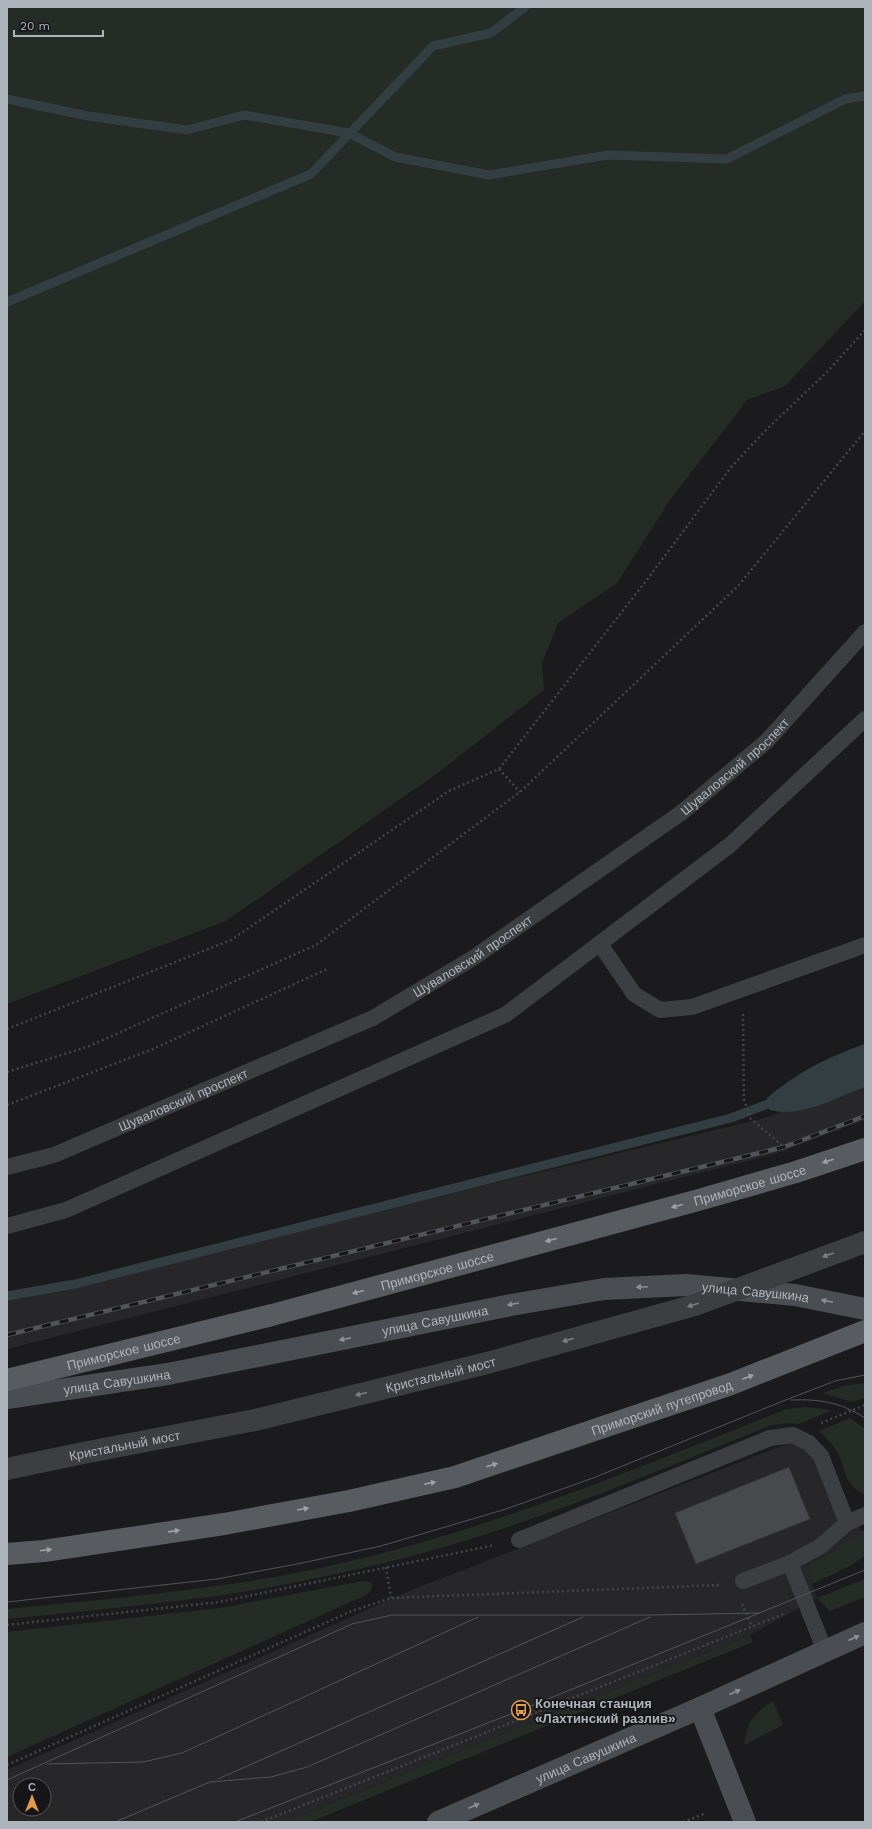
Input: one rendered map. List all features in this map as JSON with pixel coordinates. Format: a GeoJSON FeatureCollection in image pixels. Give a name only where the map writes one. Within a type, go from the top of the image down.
{"type":"FeatureCollection","features":[{"type":"Feature","properties":{"kind":"main road","name":"Приморское шоссе"},"geometry":{"type":"LineString","coordinates":[[7,1380],[272,1315],[695,1201],[796,1172],[865,1149]]}},
{"type":"Feature","properties":{"kind":"main road","name":"улица Савушкина"},"geometry":{"type":"LineString","coordinates":[[7,1398],[168,1374],[511,1304],[604,1289],[686,1285],[795,1295],[865,1309]]}},
{"type":"Feature","properties":{"kind":"main road","name":"Приморский путепровод"},"geometry":{"type":"LineString","coordinates":[[7,1554],[224,1524],[349,1501],[455,1477],[731,1384],[865,1331]]}},
{"type":"Feature","properties":{"kind":"main road","name":"улица Савушкина"},"geometry":{"type":"LineString","coordinates":[[438,1822],[700,1708],[865,1633]]}},
{"type":"Feature","properties":{"kind":"main road"},"geometry":{"type":"LineString","coordinates":[[700,1708],[745,1822]]}},
{"type":"Feature","properties":{"kind":"street","name":"Кристальный мост"},"geometry":{"type":"LineString","coordinates":[[7,1469],[255,1420],[491,1362],[695,1305],[865,1242]]}},
{"type":"Feature","properties":{"kind":"lane","name":"Шуваловский проспект"},"geometry":{"type":"LineString","coordinates":[[7,1167],[54,1155],[373,1018],[473,958],[681,813],[761,746],[865,632]]}},
{"type":"Feature","properties":{"kind":"lane"},"geometry":{"type":"LineString","coordinates":[[7,1226],[66,1210],[505,1015],[730,846],[865,719]]}},
{"type":"Feature","properties":{"kind":"lane"},"geometry":{"type":"LineString","coordinates":[[600,944],[634,994],[660,1010],[692,1007],[743,990],[865,945]]}},
{"type":"Feature","properties":{"kind":"lane"},"geometry":{"type":"LineString","coordinates":[[519,1540],[770,1438],[793,1436],[809,1443],[821,1456],[847,1523]]}},
{"type":"Feature","properties":{"kind":"lane"},"geometry":{"type":"LineString","coordinates":[[743,1581],[790,1563],[821,1546],[847,1523],[865,1515]]}},
{"type":"Feature","properties":{"kind":"lane"},"geometry":{"type":"LineString","coordinates":[[790,1563],[825,1651]]}},
{"type":"Feature","properties":{"kind":"path"},"geometry":{"type":"LineString","coordinates":[[7,1030],[231,940],[450,791],[499,769],[646,581],[732,466],[767,429],[827,372],[865,330]]}},
{"type":"Feature","properties":{"kind":"path"},"geometry":{"type":"LineString","coordinates":[[7,1072],[87,1047],[316,944],[520,792],[738,586],[865,431]]}},
{"type":"Feature","properties":{"kind":"path"},"geometry":{"type":"LineString","coordinates":[[499,769],[520,792]]}},
{"type":"Feature","properties":{"kind":"path"},"geometry":{"type":"LineString","coordinates":[[7,1105],[153,1049],[328,969]]}},
{"type":"Feature","properties":{"kind":"path"},"geometry":{"type":"LineString","coordinates":[[743,990],[744,1099],[750,1118],[784,1147],[796,1172]]}},
{"type":"Feature","properties":{"kind":"path"},"geometry":{"type":"LineString","coordinates":[[793,1436],[865,1404]]}},
{"type":"Feature","properties":{"kind":"path"},"geometry":{"type":"LineString","coordinates":[[7,1625],[219,1602],[519,1540]]}},
{"type":"Feature","properties":{"kind":"path"},"geometry":{"type":"LineString","coordinates":[[386,1567],[391,1598]]}},
{"type":"Feature","properties":{"kind":"path"},"geometry":{"type":"LineString","coordinates":[[7,1765],[352,1611],[391,1598],[734,1585],[743,1581]]}},
{"type":"Feature","properties":{"kind":"path"},"geometry":{"type":"LineString","coordinates":[[261,1822],[806,1604]]}},
{"type":"Feature","properties":{"kind":"path"},"geometry":{"type":"LineString","coordinates":[[683,1822],[706,1813]]}},
{"type":"Feature","properties":{"kind":"shaded area"},"geometry":{"type":"Polygon","coordinates":[[[7,7],[865,7],[865,301],[785,386],[747,400],[670,500],[617,583],[558,623],[542,663],[544,690],[439,772],[226,921],[7,1004],[7,7]]]}},
{"type":"Feature","properties":{"kind":"shaded area"},"geometry":{"type":"Polygon","coordinates":[[[865,1044],[865,1087],[818,1106],[806,1109],[782,1112],[770,1110],[766,1104],[767,1098],[801,1073],[838,1054],[865,1044]]]}},
{"type":"Feature","properties":{"kind":"shaded area"},"geometry":{"type":"Polygon","coordinates":[[[865,1081],[865,1120],[775,1154],[7,1349],[7,1300],[765,1118],[865,1081]]]}},
{"type":"Feature","properties":{"kind":"shaded area"},"geometry":{"type":"Polygon","coordinates":[[[865,1383],[865,1398],[851,1402],[823,1393],[843,1386],[865,1383]]]}},
{"type":"Feature","properties":{"kind":"shaded area"},"geometry":{"type":"Polygon","coordinates":[[[803,1407],[832,1410],[799,1424],[786,1423],[769,1426],[579,1502],[434,1550],[342,1573],[237,1593],[7,1619],[7,1609],[190,1590],[258,1580],[383,1553],[434,1539],[536,1506],[636,1469],[784,1410],[803,1407]]]}},
{"type":"Feature","properties":{"kind":"shaded area"},"geometry":{"type":"Polygon","coordinates":[[[850,1418],[865,1429],[865,1494],[858,1491],[850,1483],[837,1451],[819,1431],[850,1418]]]}},
{"type":"Feature","properties":{"kind":"shaded area","name":"Конечная станция «Лахтинский разлив»"},"geometry":{"type":"Polygon","coordinates":[[[807,1436],[833,1468],[861,1532],[827,1555],[808,1565],[817,1598],[750,1635],[284,1822],[7,1822],[7,1770],[409,1591],[807,1436]]]}},
{"type":"Feature","properties":{"kind":"shaded area"},"geometry":{"type":"Polygon","coordinates":[[[865,1529],[865,1556],[848,1567],[812,1584],[808,1565],[827,1555],[865,1529]]]}},
{"type":"Feature","properties":{"kind":"shaded area"},"geometry":{"type":"Polygon","coordinates":[[[865,1579],[865,1597],[830,1611],[817,1598],[865,1579]]]}},
{"type":"Feature","properties":{"kind":"shaded area"},"geometry":{"type":"Polygon","coordinates":[[[368,1581],[372,1584],[372,1589],[368,1594],[7,1757],[7,1632],[220,1608],[368,1581]]]}},
{"type":"Feature","properties":{"kind":"shaded area"},"geometry":{"type":"Polygon","coordinates":[[[750,1635],[753,1642],[310,1822],[284,1822],[750,1635]]]}},
{"type":"Feature","properties":{"kind":"shaded area"},"geometry":{"type":"Polygon","coordinates":[[[773,1701],[783,1725],[744,1745],[747,1730],[752,1719],[773,1701]]]}},
{"type":"Feature","properties":{"kind":"building"},"geometry":{"type":"Polygon","coordinates":[[[789,1467],[810,1519],[696,1564],[675,1513],[789,1467]]]}},
{"type":"Feature","properties":{"kind":"waterway"},"geometry":{"type":"LineString","coordinates":[[7,302],[311,174],[433,46],[491,33],[525,7]]}},
{"type":"Feature","properties":{"kind":"waterway"},"geometry":{"type":"LineString","coordinates":[[7,99],[88,116],[187,130],[244,115],[349,133],[395,157],[489,175],[608,155],[727,159],[845,99],[865,96]]}},
{"type":"Feature","properties":{"kind":"waterway"},"geometry":{"type":"LineString","coordinates":[[7,1296],[75,1284],[731,1118],[776,1101]]}},
{"type":"Feature","properties":{"kind":"tram line"},"geometry":{"type":"LineString","coordinates":[[7,1602],[217,1579],[381,1546],[506,1509],[593,1478],[835,1381],[865,1375]]}},
{"type":"Feature","properties":{"kind":"tram line"},"geometry":{"type":"LineString","coordinates":[[791,1400],[811,1400],[830,1403],[847,1408],[865,1418]]}},
{"type":"Feature","properties":{"kind":"tram line"},"geometry":{"type":"LineString","coordinates":[[235,1822],[521,1710],[865,1570]]}},
{"type":"Feature","properties":{"kind":"tram line"},"geometry":{"type":"LineString","coordinates":[[7,1780],[352,1624],[392,1615],[653,1615],[759,1613]]}},
{"type":"Feature","properties":{"kind":"tram line"},"geometry":{"type":"LineString","coordinates":[[47,1764],[143,1762],[182,1753],[478,1617]]}},
{"type":"Feature","properties":{"kind":"tram line"},"geometry":{"type":"LineString","coordinates":[[218,1779],[583,1617]]}},
{"type":"Feature","properties":{"kind":"tram line"},"geometry":{"type":"LineString","coordinates":[[115,1822],[210,1782],[271,1777],[307,1767],[650,1617]]}},
{"type":"Feature","properties":{"kind":"railway"},"geometry":{"type":"LineString","coordinates":[[7,1335],[784,1147],[865,1116]]}},
{"type":"Feature","properties":{"kind":"place","name":"Конечная станция «Лахтинский разлив»"},"geometry":{"type":"Point","coordinates":[521,1710]}}]}
